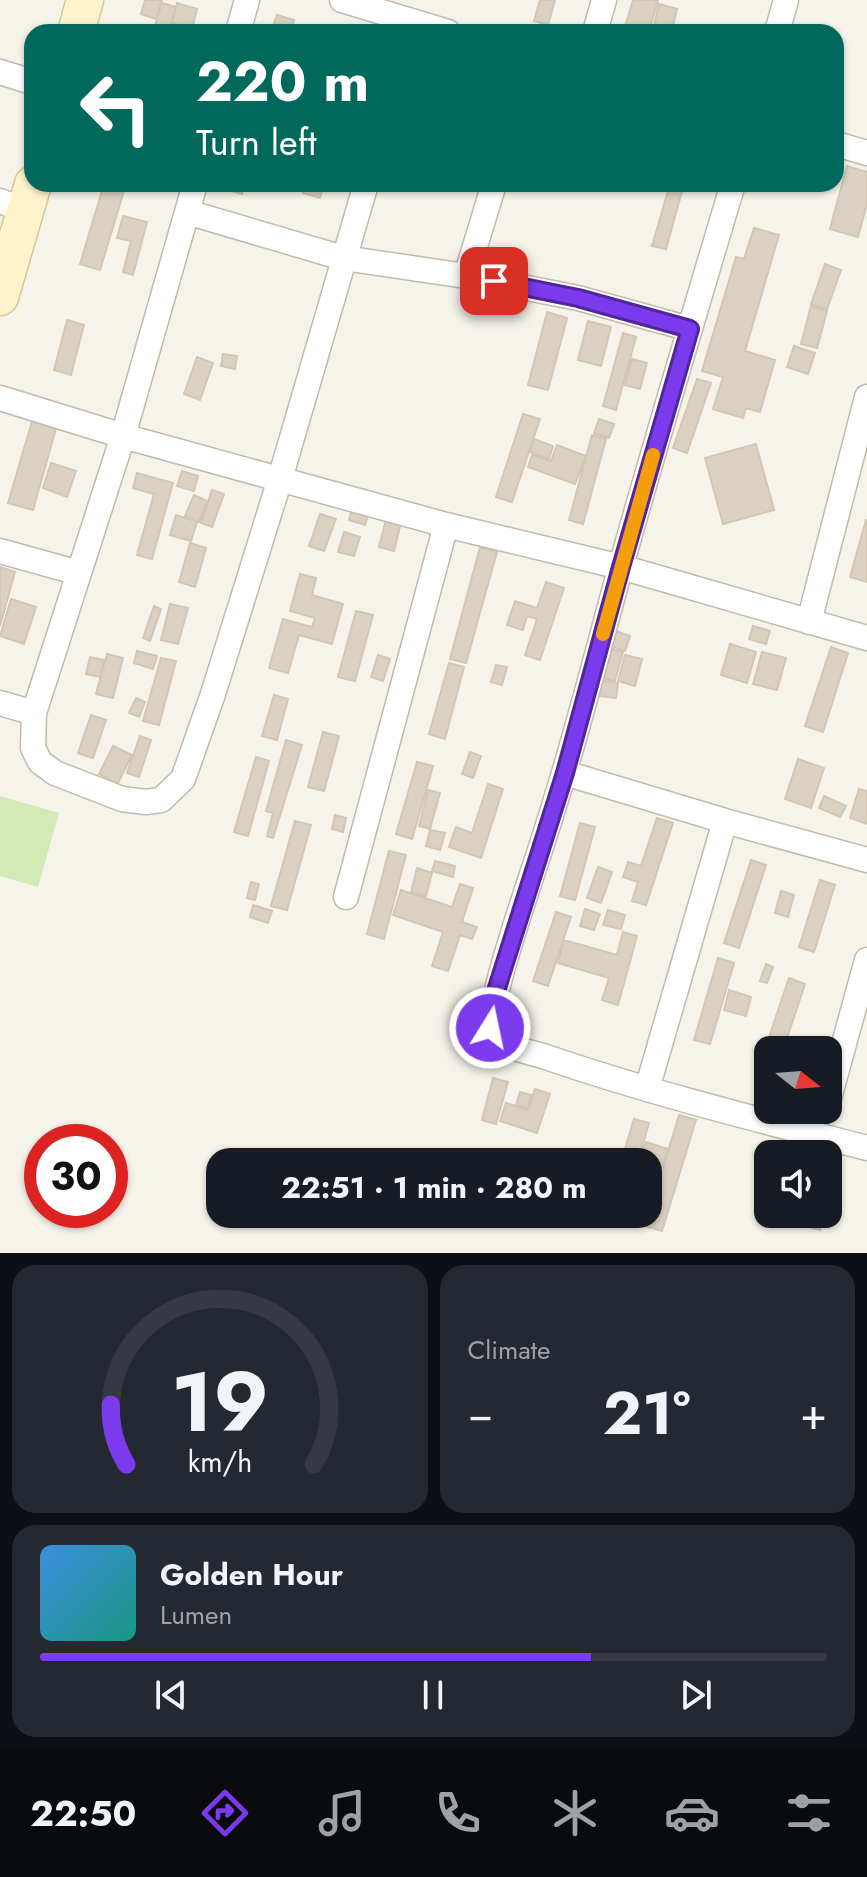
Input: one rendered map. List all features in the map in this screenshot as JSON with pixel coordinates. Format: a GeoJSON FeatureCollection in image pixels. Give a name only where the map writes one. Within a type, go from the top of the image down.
{"type":"FeatureCollection","features":[{"type":"Feature","properties":{"kind":"street"},"geometry":{"type":"LineString","coordinates":[[78,24],[85,0]]}},
{"type":"Feature","properties":{"kind":"street"},"geometry":{"type":"LineString","coordinates":[[240,24],[247,0]]}},
{"type":"Feature","properties":{"kind":"street"},"geometry":{"type":"LineString","coordinates":[[342,0],[419,18]]}},
{"type":"Feature","properties":{"kind":"street"},"geometry":{"type":"LineString","coordinates":[[597,24],[604,0]]}},
{"type":"Feature","properties":{"kind":"street"},"geometry":{"type":"LineString","coordinates":[[779,24],[786,0]]}},
{"type":"Feature","properties":{"kind":"street"},"geometry":{"type":"LineString","coordinates":[[0,72],[24,80]]}},
{"type":"Feature","properties":{"kind":"street"},"geometry":{"type":"LineString","coordinates":[[844,146],[867,153]]}},
{"type":"Feature","properties":{"kind":"street"},"geometry":{"type":"LineString","coordinates":[[193,192],[123,436],[34,713],[33,748],[40,762],[55,773],[122,799],[146,802],[161,800],[183,779],[280,479],[364,192]]}},
{"type":"Feature","properties":{"kind":"street"},"geometry":{"type":"LineString","coordinates":[[466,276],[492,192]]}},
{"type":"Feature","properties":{"kind":"street"},"geometry":{"type":"LineString","coordinates":[[731,192],[621,567],[565,773],[490,1012],[490,1028],[496,1038],[503,1042],[647,1089],[867,1148]]}},
{"type":"Feature","properties":{"kind":"street"},"geometry":{"type":"LineString","coordinates":[[0,297],[20,199]]}},
{"type":"Feature","properties":{"kind":"street"},"geometry":{"type":"LineString","coordinates":[[187,212],[343,258],[466,276],[578,298],[690,329]]}},
{"type":"Feature","properties":{"kind":"street"},"geometry":{"type":"LineString","coordinates":[[809,622],[863,428],[867,397]]}},
{"type":"Feature","properties":{"kind":"street"},"geometry":{"type":"LineString","coordinates":[[0,398],[123,436],[446,525],[621,567],[867,638]]}},
{"type":"Feature","properties":{"kind":"street"},"geometry":{"type":"LineString","coordinates":[[346,897],[446,525]]}},
{"type":"Feature","properties":{"kind":"street"},"geometry":{"type":"LineString","coordinates":[[0,551],[79,573]]}},
{"type":"Feature","properties":{"kind":"street"},"geometry":{"type":"LineString","coordinates":[[0,703],[34,713]]}},
{"type":"Feature","properties":{"kind":"street"},"geometry":{"type":"LineString","coordinates":[[565,773],[867,860]]}},
{"type":"Feature","properties":{"kind":"street"},"geometry":{"type":"LineString","coordinates":[[647,1089],[725,821]]}},
{"type":"Feature","properties":{"kind":"street"},"geometry":{"type":"LineString","coordinates":[[842,1051],[867,960]]}},
{"type":"Feature","properties":{"kind":"street"},"geometry":{"type":"LineString","coordinates":[[819,1135],[822,1124]]}},
{"type":"Feature","properties":{"kind":"green space"},"geometry":{"type":"Polygon","coordinates":[[[0,796],[59,813],[38,887],[0,876],[0,796]]]}},
{"type":"Feature","properties":{"kind":"building"},"geometry":{"type":"Polygon","coordinates":[[[145,0],[162,0],[156,19],[141,14],[145,0]]]}},
{"type":"Feature","properties":{"kind":"building"},"geometry":{"type":"Polygon","coordinates":[[[540,0],[555,0],[548,24],[534,21],[540,0]]]}},
{"type":"Feature","properties":{"kind":"building"},"geometry":{"type":"Polygon","coordinates":[[[633,0],[658,0],[651,24],[626,24],[633,0]]]}},
{"type":"Feature","properties":{"kind":"building"},"geometry":{"type":"Polygon","coordinates":[[[162,3],[176,7],[171,24],[155,24],[162,3]]]}},
{"type":"Feature","properties":{"kind":"building"},"geometry":{"type":"Polygon","coordinates":[[[177,3],[197,9],[193,24],[172,23],[177,3]]]}},
{"type":"Feature","properties":{"kind":"building"},"geometry":{"type":"Polygon","coordinates":[[[659,4],[677,9],[673,24],[654,24],[659,4]]]}},
{"type":"Feature","properties":{"kind":"building"},"geometry":{"type":"Polygon","coordinates":[[[277,15],[294,20],[293,24],[274,24],[277,15]]]}},
{"type":"Feature","properties":{"kind":"building"},"geometry":{"type":"Polygon","coordinates":[[[847,166],[867,172],[867,204],[858,237],[830,229],[840,192],[844,192],[847,166]]]}},
{"type":"Feature","properties":{"kind":"building"},"geometry":{"type":"Polygon","coordinates":[[[102,192],[124,192],[100,270],[80,264],[102,192]]]}},
{"type":"Feature","properties":{"kind":"building"},"geometry":{"type":"Polygon","coordinates":[[[303,192],[322,192],[320,198],[303,192]]]}},
{"type":"Feature","properties":{"kind":"building"},"geometry":{"type":"Polygon","coordinates":[[[668,192],[682,192],[666,249],[652,246],[668,192]]]}},
{"type":"Feature","properties":{"kind":"building"},"geometry":{"type":"Polygon","coordinates":[[[123,216],[147,222],[133,275],[123,272],[131,241],[117,238],[123,216]]]}},
{"type":"Feature","properties":{"kind":"building"},"geometry":{"type":"Polygon","coordinates":[[[754,228],[779,235],[745,351],[775,360],[760,412],[746,408],[743,418],[713,409],[723,377],[702,371],[736,257],[744,259],[754,228]]]}},
{"type":"Feature","properties":{"kind":"building"},"geometry":{"type":"Polygon","coordinates":[[[825,264],[841,270],[827,309],[811,304],[825,264]]]}},
{"type":"Feature","properties":{"kind":"building"},"geometry":{"type":"Polygon","coordinates":[[[811,306],[827,311],[817,348],[801,344],[811,306]]]}},
{"type":"Feature","properties":{"kind":"building"},"geometry":{"type":"Polygon","coordinates":[[[547,312],[567,318],[548,390],[528,385],[547,312]]]}},
{"type":"Feature","properties":{"kind":"building"},"geometry":{"type":"Polygon","coordinates":[[[67,320],[84,325],[71,375],[54,370],[67,320]]]}},
{"type":"Feature","properties":{"kind":"building"},"geometry":{"type":"Polygon","coordinates":[[[588,321],[611,327],[601,366],[578,360],[588,321]]]}},
{"type":"Feature","properties":{"kind":"building"},"geometry":{"type":"Polygon","coordinates":[[[623,333],[636,337],[616,410],[603,406],[623,333]]]}},
{"type":"Feature","properties":{"kind":"building"},"geometry":{"type":"Polygon","coordinates":[[[794,346],[815,353],[808,374],[787,367],[794,346]]]}},
{"type":"Feature","properties":{"kind":"building"},"geometry":{"type":"Polygon","coordinates":[[[223,354],[237,356],[235,369],[221,366],[223,354]]]}},
{"type":"Feature","properties":{"kind":"building"},"geometry":{"type":"Polygon","coordinates":[[[197,357],[213,363],[200,400],[184,394],[197,357]]]}},
{"type":"Feature","properties":{"kind":"building"},"geometry":{"type":"Polygon","coordinates":[[[632,359],[647,363],[640,389],[625,385],[632,359]]]}},
{"type":"Feature","properties":{"kind":"building"},"geometry":{"type":"Polygon","coordinates":[[[697,379],[711,383],[687,453],[673,448],[697,379]]]}},
{"type":"Feature","properties":{"kind":"building"},"geometry":{"type":"Polygon","coordinates":[[[523,414],[540,419],[512,502],[496,497],[523,414]]]}},
{"type":"Feature","properties":{"kind":"building"},"geometry":{"type":"Polygon","coordinates":[[[33,418],[57,425],[33,510],[8,503],[33,418]]]}},
{"type":"Feature","properties":{"kind":"building"},"geometry":{"type":"Polygon","coordinates":[[[599,419],[614,424],[609,438],[594,433],[599,419]]]}},
{"type":"Feature","properties":{"kind":"building"},"geometry":{"type":"Polygon","coordinates":[[[592,435],[606,439],[583,524],[569,520],[592,435]]]}},
{"type":"Feature","properties":{"kind":"building"},"geometry":{"type":"Polygon","coordinates":[[[534,439],[553,446],[549,459],[530,452],[534,439]]]}},
{"type":"Feature","properties":{"kind":"building"},"geometry":{"type":"Polygon","coordinates":[[[756,444],[774,510],[723,524],[705,458],[756,444]]]}},
{"type":"Feature","properties":{"kind":"building"},"geometry":{"type":"Polygon","coordinates":[[[557,445],[586,456],[575,484],[528,467],[532,455],[551,461],[557,445]]]}},
{"type":"Feature","properties":{"kind":"building"},"geometry":{"type":"Polygon","coordinates":[[[51,463],[76,471],[67,497],[43,488],[51,463]]]}},
{"type":"Feature","properties":{"kind":"building"},"geometry":{"type":"Polygon","coordinates":[[[182,471],[198,476],[194,491],[177,486],[182,471]]]}},
{"type":"Feature","properties":{"kind":"building"},"geometry":{"type":"Polygon","coordinates":[[[137,473],[173,483],[152,559],[137,555],[154,494],[133,488],[137,473]]]}},
{"type":"Feature","properties":{"kind":"building"},"geometry":{"type":"Polygon","coordinates":[[[212,490],[224,494],[212,527],[201,523],[212,490]]]}},
{"type":"Feature","properties":{"kind":"building"},"geometry":{"type":"Polygon","coordinates":[[[194,495],[207,501],[199,522],[185,516],[194,495]]]}},
{"type":"Feature","properties":{"kind":"building"},"geometry":{"type":"Polygon","coordinates":[[[352,509],[369,513],[365,525],[349,520],[352,509]]]}},
{"type":"Feature","properties":{"kind":"building"},"geometry":{"type":"Polygon","coordinates":[[[320,514],[336,519],[324,551],[309,546],[320,514]]]}},
{"type":"Feature","properties":{"kind":"building"},"geometry":{"type":"Polygon","coordinates":[[[176,515],[197,522],[191,541],[170,535],[176,515]]]}},
{"type":"Feature","properties":{"kind":"building"},"geometry":{"type":"Polygon","coordinates":[[[386,520],[401,523],[394,551],[379,547],[386,520]]]}},
{"type":"Feature","properties":{"kind":"building"},"geometry":{"type":"Polygon","coordinates":[[[867,521],[867,582],[850,577],[867,521]]]}},
{"type":"Feature","properties":{"kind":"building"},"geometry":{"type":"Polygon","coordinates":[[[344,532],[360,537],[354,556],[338,552],[344,532]]]}},
{"type":"Feature","properties":{"kind":"building"},"geometry":{"type":"Polygon","coordinates":[[[190,543],[206,548],[195,587],[179,582],[190,543]]]}},
{"type":"Feature","properties":{"kind":"building"},"geometry":{"type":"Polygon","coordinates":[[[480,547],[497,552],[466,663],[450,659],[480,547]]]}},
{"type":"Feature","properties":{"kind":"building"},"geometry":{"type":"Polygon","coordinates":[[[0,567],[15,572],[0,626],[0,567]]]}},
{"type":"Feature","properties":{"kind":"building"},"geometry":{"type":"Polygon","coordinates":[[[300,574],[316,578],[312,595],[343,604],[332,644],[299,635],[288,673],[269,668],[283,619],[312,627],[315,618],[290,611],[300,574]]]}},
{"type":"Feature","properties":{"kind":"building"},"geometry":{"type":"Polygon","coordinates":[[[546,582],[564,588],[540,660],[525,655],[537,619],[527,616],[523,630],[507,625],[515,601],[537,608],[546,582]]]}},
{"type":"Feature","properties":{"kind":"building"},"geometry":{"type":"Polygon","coordinates":[[[11,599],[36,607],[24,644],[0,636],[11,599]]]}},
{"type":"Feature","properties":{"kind":"building"},"geometry":{"type":"Polygon","coordinates":[[[170,604],[188,608],[178,644],[161,640],[170,604]]]}},
{"type":"Feature","properties":{"kind":"building"},"geometry":{"type":"Polygon","coordinates":[[[154,606],[161,609],[150,641],[143,638],[154,606]]]}},
{"type":"Feature","properties":{"kind":"building"},"geometry":{"type":"Polygon","coordinates":[[[356,611],[373,615],[355,681],[338,677],[356,611]]]}},
{"type":"Feature","properties":{"kind":"building"},"geometry":{"type":"Polygon","coordinates":[[[753,626],[770,631],[766,644],[749,639],[753,626]]]}},
{"type":"Feature","properties":{"kind":"building"},"geometry":{"type":"Polygon","coordinates":[[[616,631],[630,636],[625,651],[611,646],[616,631]]]}},
{"type":"Feature","properties":{"kind":"building"},"geometry":{"type":"Polygon","coordinates":[[[730,644],[756,652],[747,683],[721,675],[730,644]]]}},
{"type":"Feature","properties":{"kind":"building"},"geometry":{"type":"Polygon","coordinates":[[[831,647],[848,653],[823,732],[805,726],[831,647]]]}},
{"type":"Feature","properties":{"kind":"building"},"geometry":{"type":"Polygon","coordinates":[[[612,649],[623,652],[615,681],[604,678],[612,649]]]}},
{"type":"Feature","properties":{"kind":"building"},"geometry":{"type":"Polygon","coordinates":[[[137,651],[157,656],[153,669],[134,663],[137,651]]]}},
{"type":"Feature","properties":{"kind":"building"},"geometry":{"type":"Polygon","coordinates":[[[762,652],[786,658],[777,690],[753,684],[762,652]]]}},
{"type":"Feature","properties":{"kind":"building"},"geometry":{"type":"Polygon","coordinates":[[[107,654],[123,658],[113,698],[96,694],[107,654]]]}},
{"type":"Feature","properties":{"kind":"building"},"geometry":{"type":"Polygon","coordinates":[[[378,655],[390,659],[383,681],[371,677],[378,655]]]}},
{"type":"Feature","properties":{"kind":"building"},"geometry":{"type":"Polygon","coordinates":[[[625,655],[642,659],[635,686],[618,681],[625,655]]]}},
{"type":"Feature","properties":{"kind":"building"},"geometry":{"type":"Polygon","coordinates":[[[90,657],[104,660],[100,677],[86,674],[90,657]]]}},
{"type":"Feature","properties":{"kind":"building"},"geometry":{"type":"Polygon","coordinates":[[[161,658],[176,661],[159,725],[143,721],[161,658]]]}},
{"type":"Feature","properties":{"kind":"building"},"geometry":{"type":"Polygon","coordinates":[[[449,663],[464,667],[445,739],[429,734],[449,663]]]}},
{"type":"Feature","properties":{"kind":"building"},"geometry":{"type":"Polygon","coordinates":[[[496,665],[507,667],[502,685],[491,682],[496,665]]]}},
{"type":"Feature","properties":{"kind":"building"},"geometry":{"type":"Polygon","coordinates":[[[601,680],[618,683],[616,698],[599,696],[601,680]]]}},
{"type":"Feature","properties":{"kind":"building"},"geometry":{"type":"Polygon","coordinates":[[[274,695],[288,699],[277,740],[262,736],[274,695]]]}},
{"type":"Feature","properties":{"kind":"building"},"geometry":{"type":"Polygon","coordinates":[[[136,698],[145,702],[139,717],[129,713],[136,698]]]}},
{"type":"Feature","properties":{"kind":"building"},"geometry":{"type":"Polygon","coordinates":[[[91,715],[106,720],[93,758],[78,753],[91,715]]]}},
{"type":"Feature","properties":{"kind":"building"},"geometry":{"type":"Polygon","coordinates":[[[323,732],[339,736],[324,791],[308,787],[323,732]]]}},
{"type":"Feature","properties":{"kind":"building"},"geometry":{"type":"Polygon","coordinates":[[[140,736],[151,740],[139,777],[127,773],[140,736]]]}},
{"type":"Feature","properties":{"kind":"building"},"geometry":{"type":"Polygon","coordinates":[[[286,740],[302,745],[273,838],[267,836],[273,813],[266,811],[286,740]]]}},
{"type":"Feature","properties":{"kind":"building"},"geometry":{"type":"Polygon","coordinates":[[[113,746],[132,755],[118,783],[99,774],[113,746]]]}},
{"type":"Feature","properties":{"kind":"building"},"geometry":{"type":"Polygon","coordinates":[[[470,752],[481,756],[473,778],[462,774],[470,752]]]}},
{"type":"Feature","properties":{"kind":"building"},"geometry":{"type":"Polygon","coordinates":[[[256,757],[269,761],[248,836],[234,832],[256,757]]]}},
{"type":"Feature","properties":{"kind":"building"},"geometry":{"type":"Polygon","coordinates":[[[798,759],[824,768],[811,808],[785,799],[798,759]]]}},
{"type":"Feature","properties":{"kind":"building"},"geometry":{"type":"Polygon","coordinates":[[[417,762],[433,766],[412,839],[396,834],[417,762]]]}},
{"type":"Feature","properties":{"kind":"building"},"geometry":{"type":"Polygon","coordinates":[[[488,784],[503,789],[481,858],[449,847],[456,827],[472,833],[488,784]]]}},
{"type":"Feature","properties":{"kind":"building"},"geometry":{"type":"Polygon","coordinates":[[[859,789],[867,791],[867,824],[850,818],[859,789]]]}},
{"type":"Feature","properties":{"kind":"building"},"geometry":{"type":"Polygon","coordinates":[[[428,790],[440,793],[430,829],[419,826],[428,790]]]}},
{"type":"Feature","properties":{"kind":"building"},"geometry":{"type":"Polygon","coordinates":[[[824,796],[846,806],[840,817],[819,808],[824,796]]]}},
{"type":"Feature","properties":{"kind":"building"},"geometry":{"type":"Polygon","coordinates":[[[335,815],[346,818],[343,832],[332,829],[335,815]]]}},
{"type":"Feature","properties":{"kind":"building"},"geometry":{"type":"Polygon","coordinates":[[[657,818],[673,823],[646,905],[632,901],[638,882],[623,877],[628,862],[641,866],[657,818]]]}},
{"type":"Feature","properties":{"kind":"building"},"geometry":{"type":"Polygon","coordinates":[[[295,821],[311,825],[287,910],[271,906],[295,821]]]}},
{"type":"Feature","properties":{"kind":"building"},"geometry":{"type":"Polygon","coordinates":[[[580,823],[595,827],[575,900],[560,896],[580,823]]]}},
{"type":"Feature","properties":{"kind":"building"},"geometry":{"type":"Polygon","coordinates":[[[430,830],[445,833],[440,850],[426,846],[430,830]]]}},
{"type":"Feature","properties":{"kind":"building"},"geometry":{"type":"Polygon","coordinates":[[[389,851],[406,855],[384,939],[367,934],[389,851]]]}},
{"type":"Feature","properties":{"kind":"building"},"geometry":{"type":"Polygon","coordinates":[[[751,860],[766,865],[739,948],[724,943],[751,860]]]}},
{"type":"Feature","properties":{"kind":"building"},"geometry":{"type":"Polygon","coordinates":[[[435,861],[455,866],[453,877],[432,871],[435,861]]]}},
{"type":"Feature","properties":{"kind":"building"},"geometry":{"type":"Polygon","coordinates":[[[598,867],[612,872],[601,903],[587,898],[598,867]]]}},
{"type":"Feature","properties":{"kind":"building"},"geometry":{"type":"Polygon","coordinates":[[[417,868],[432,873],[426,896],[411,892],[417,868]]]}},
{"type":"Feature","properties":{"kind":"building"},"geometry":{"type":"Polygon","coordinates":[[[820,880],[835,885],[814,952],[799,947],[820,880]]]}},
{"type":"Feature","properties":{"kind":"building"},"geometry":{"type":"Polygon","coordinates":[[[251,882],[259,884],[255,900],[247,898],[251,882]]]}},
{"type":"Feature","properties":{"kind":"building"},"geometry":{"type":"Polygon","coordinates":[[[460,884],[473,888],[462,922],[477,927],[472,939],[460,935],[448,971],[432,966],[443,932],[393,915],[401,890],[452,907],[460,884]]]}},
{"type":"Feature","properties":{"kind":"building"},"geometry":{"type":"Polygon","coordinates":[[[781,891],[794,895],[788,917],[775,913],[781,891]]]}},
{"type":"Feature","properties":{"kind":"building"},"geometry":{"type":"Polygon","coordinates":[[[253,905],[272,911],[268,923],[250,917],[253,905]]]}},
{"type":"Feature","properties":{"kind":"building"},"geometry":{"type":"Polygon","coordinates":[[[585,909],[600,914],[594,930],[580,926],[585,909]]]}},
{"type":"Feature","properties":{"kind":"building"},"geometry":{"type":"Polygon","coordinates":[[[608,910],[625,915],[621,929],[603,925],[608,910]]]}},
{"type":"Feature","properties":{"kind":"building"},"geometry":{"type":"Polygon","coordinates":[[[556,912],[571,917],[548,986],[533,981],[556,912]]]}},
{"type":"Feature","properties":{"kind":"building"},"geometry":{"type":"Polygon","coordinates":[[[623,932],[637,936],[618,1005],[602,1000],[609,978],[558,963],[564,940],[617,955],[623,932]]]}},
{"type":"Feature","properties":{"kind":"building"},"geometry":{"type":"Polygon","coordinates":[[[718,958],[734,963],[710,1044],[694,1040],[718,958]]]}},
{"type":"Feature","properties":{"kind":"building"},"geometry":{"type":"Polygon","coordinates":[[[766,964],[773,967],[767,983],[760,981],[766,964]]]}},
{"type":"Feature","properties":{"kind":"building"},"geometry":{"type":"Polygon","coordinates":[[[789,978],[805,984],[788,1036],[769,1036],[789,978]]]}},
{"type":"Feature","properties":{"kind":"building"},"geometry":{"type":"Polygon","coordinates":[[[729,990],[751,997],[746,1016],[724,1010],[729,990]]]}},
{"type":"Feature","properties":{"kind":"building"},"geometry":{"type":"Polygon","coordinates":[[[493,1078],[508,1082],[496,1124],[482,1120],[493,1078]]]}},
{"type":"Feature","properties":{"kind":"building"},"geometry":{"type":"Polygon","coordinates":[[[535,1089],[550,1094],[537,1133],[500,1121],[506,1103],[528,1110],[535,1089]]]}},
{"type":"Feature","properties":{"kind":"building"},"geometry":{"type":"Polygon","coordinates":[[[520,1092],[531,1095],[528,1108],[516,1105],[520,1092]]]}},
{"type":"Feature","properties":{"kind":"building"},"geometry":{"type":"Polygon","coordinates":[[[679,1115],[696,1120],[662,1231],[652,1228],[662,1228],[663,1168],[679,1115]]]}},
{"type":"Feature","properties":{"kind":"building"},"geometry":{"type":"Polygon","coordinates":[[[634,1119],[649,1123],[642,1148],[625,1148],[634,1119]]]}},
{"type":"Feature","properties":{"kind":"building"},"geometry":{"type":"Polygon","coordinates":[[[646,1142],[668,1149],[662,1166],[662,1148],[644,1148],[646,1142]]]}},
{"type":"Feature","properties":{"kind":"slow traffic"},"geometry":{"type":"LineString","coordinates":[[603,634],[653,455]]}},
{"type":"Feature","properties":{"kind":"route"},"geometry":{"type":"LineString","coordinates":[[490,1028],[490,1012],[496,991],[565,773],[690,329],[578,298],[494,281]]}}]}
